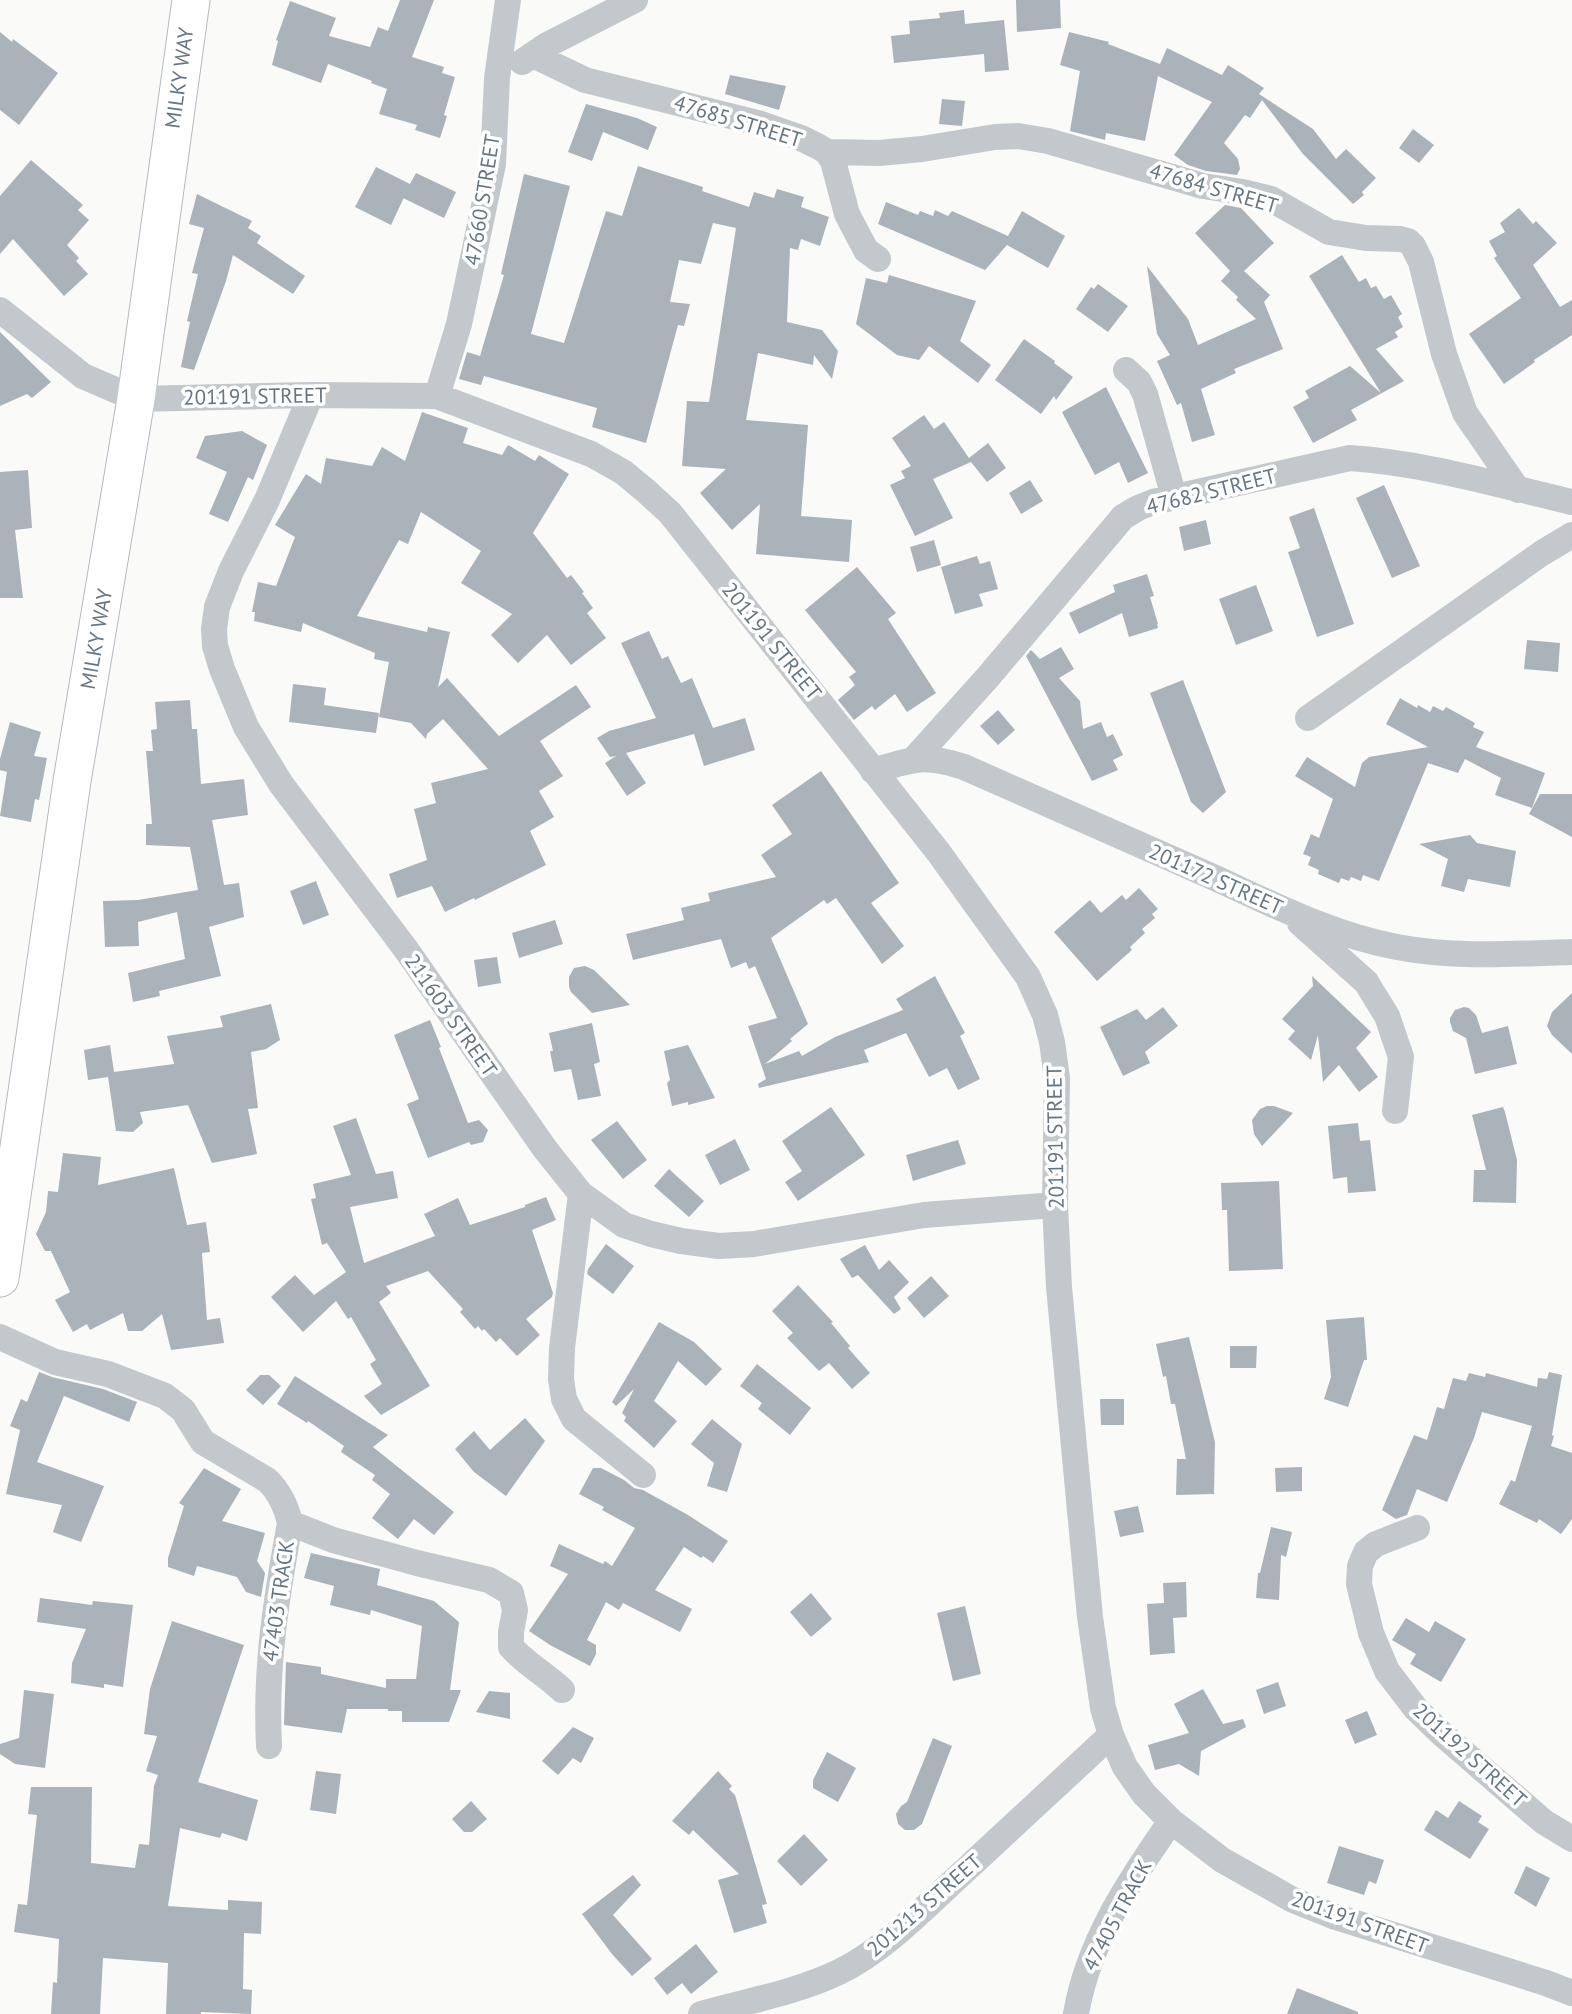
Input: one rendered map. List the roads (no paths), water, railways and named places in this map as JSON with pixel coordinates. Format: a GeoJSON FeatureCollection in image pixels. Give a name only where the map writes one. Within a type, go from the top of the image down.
{"type":"FeatureCollection","features":[{"type":"Feature","properties":{"kind":"street","name":"MILKY WAY"},"geometry":{"type":"LineString","coordinates":[[0,1278],[72,781],[136,399],[191,0]]}},
{"type":"Feature","properties":{"kind":"street","name":"47660 STREET"},"geometry":{"type":"LineString","coordinates":[[437,396],[459,324],[493,164],[497,78],[508,0]]}},
{"type":"Feature","properties":{"kind":"street"},"geometry":{"type":"LineString","coordinates":[[497,78],[547,45],[635,0]]}},
{"type":"Feature","properties":{"kind":"street","name":"47685 STREET"},"geometry":{"type":"LineString","coordinates":[[533,55],[584,80],[758,123],[802,138],[827,152],[833,161],[847,214],[866,250],[878,260]]}},
{"type":"Feature","properties":{"kind":"street","name":"47684 STREET"},"geometry":{"type":"LineString","coordinates":[[827,152],[879,153],[1018,136],[1048,141],[1203,186],[1271,199],[1329,232],[1408,241],[1421,262],[1444,354],[1465,413],[1518,490]]}},
{"type":"Feature","properties":{"kind":"street"},"geometry":{"type":"LineString","coordinates":[[0,310],[83,376],[136,399]]}},
{"type":"Feature","properties":{"kind":"street"},"geometry":{"type":"LineString","coordinates":[[1126,370],[1139,382],[1145,394],[1174,497]]}},
{"type":"Feature","properties":{"kind":"street","name":"201191 STREET"},"geometry":{"type":"LineString","coordinates":[[136,399],[311,395],[437,396],[591,454],[623,472],[670,513],[939,853],[1028,977],[1045,1015],[1057,1078],[1055,1205],[1059,1287],[1090,1617],[1104,1708],[1111,1735],[1125,1767],[1144,1794],[1171,1821],[1222,1860],[1293,1900],[1333,1916],[1572,1993]]}},
{"type":"Feature","properties":{"kind":"street","name":"211603 STREET"},"geometry":{"type":"LineString","coordinates":[[311,395],[267,500],[231,571],[218,607],[214,629],[215,646],[222,669],[246,727],[281,784],[405,948],[544,1149],[581,1194],[624,1225],[681,1241],[719,1246],[754,1244],[924,1215],[1055,1205]]}},
{"type":"Feature","properties":{"kind":"street","name":"47682 STREET"},"geometry":{"type":"LineString","coordinates":[[915,758],[1004,659],[1123,517],[1138,508],[1174,497],[1350,458],[1416,466],[1572,502]]}},
{"type":"Feature","properties":{"kind":"street"},"geometry":{"type":"LineString","coordinates":[[1308,718],[1542,553],[1572,535]]}},
{"type":"Feature","properties":{"kind":"street","name":"201172 STREET"},"geometry":{"type":"LineString","coordinates":[[873,771],[915,758],[938,759],[964,767],[1285,910],[1352,937],[1422,951],[1478,955],[1572,952]]}},
{"type":"Feature","properties":{"kind":"street"},"geometry":{"type":"LineString","coordinates":[[1285,910],[1366,982],[1387,1016],[1401,1058],[1395,1111]]}},
{"type":"Feature","properties":{"kind":"street"},"geometry":{"type":"LineString","coordinates":[[581,1194],[562,1348],[561,1379],[565,1399],[574,1419],[643,1475]]}},
{"type":"Feature","properties":{"kind":"street","name":"47403 TRACK"},"geometry":{"type":"LineString","coordinates":[[0,1337],[55,1362],[108,1374],[165,1396],[183,1410],[203,1443],[274,1486],[288,1513],[290,1523],[271,1637],[267,1698],[269,1745]]}},
{"type":"Feature","properties":{"kind":"street"},"geometry":{"type":"LineString","coordinates":[[290,1523],[345,1543],[489,1580],[511,1593],[515,1610],[511,1647],[521,1659],[547,1676],[562,1690]]}},
{"type":"Feature","properties":{"kind":"street","name":"201192 STREET"},"geometry":{"type":"LineString","coordinates":[[1417,1528],[1376,1544],[1366,1552],[1360,1566],[1359,1584],[1371,1633],[1387,1671],[1416,1709],[1442,1734],[1544,1822],[1572,1839]]}},
{"type":"Feature","properties":{"kind":"street","name":"201213 STREET"},"geometry":{"type":"LineString","coordinates":[[701,2014],[787,1992],[818,1981],[841,1971],[873,1951],[918,1914],[1111,1735]]}},
{"type":"Feature","properties":{"kind":"street","name":"47405 TRACK"},"geometry":{"type":"LineString","coordinates":[[1076,2014],[1085,1972],[1099,1941],[1133,1875],[1171,1821]]}}]}
